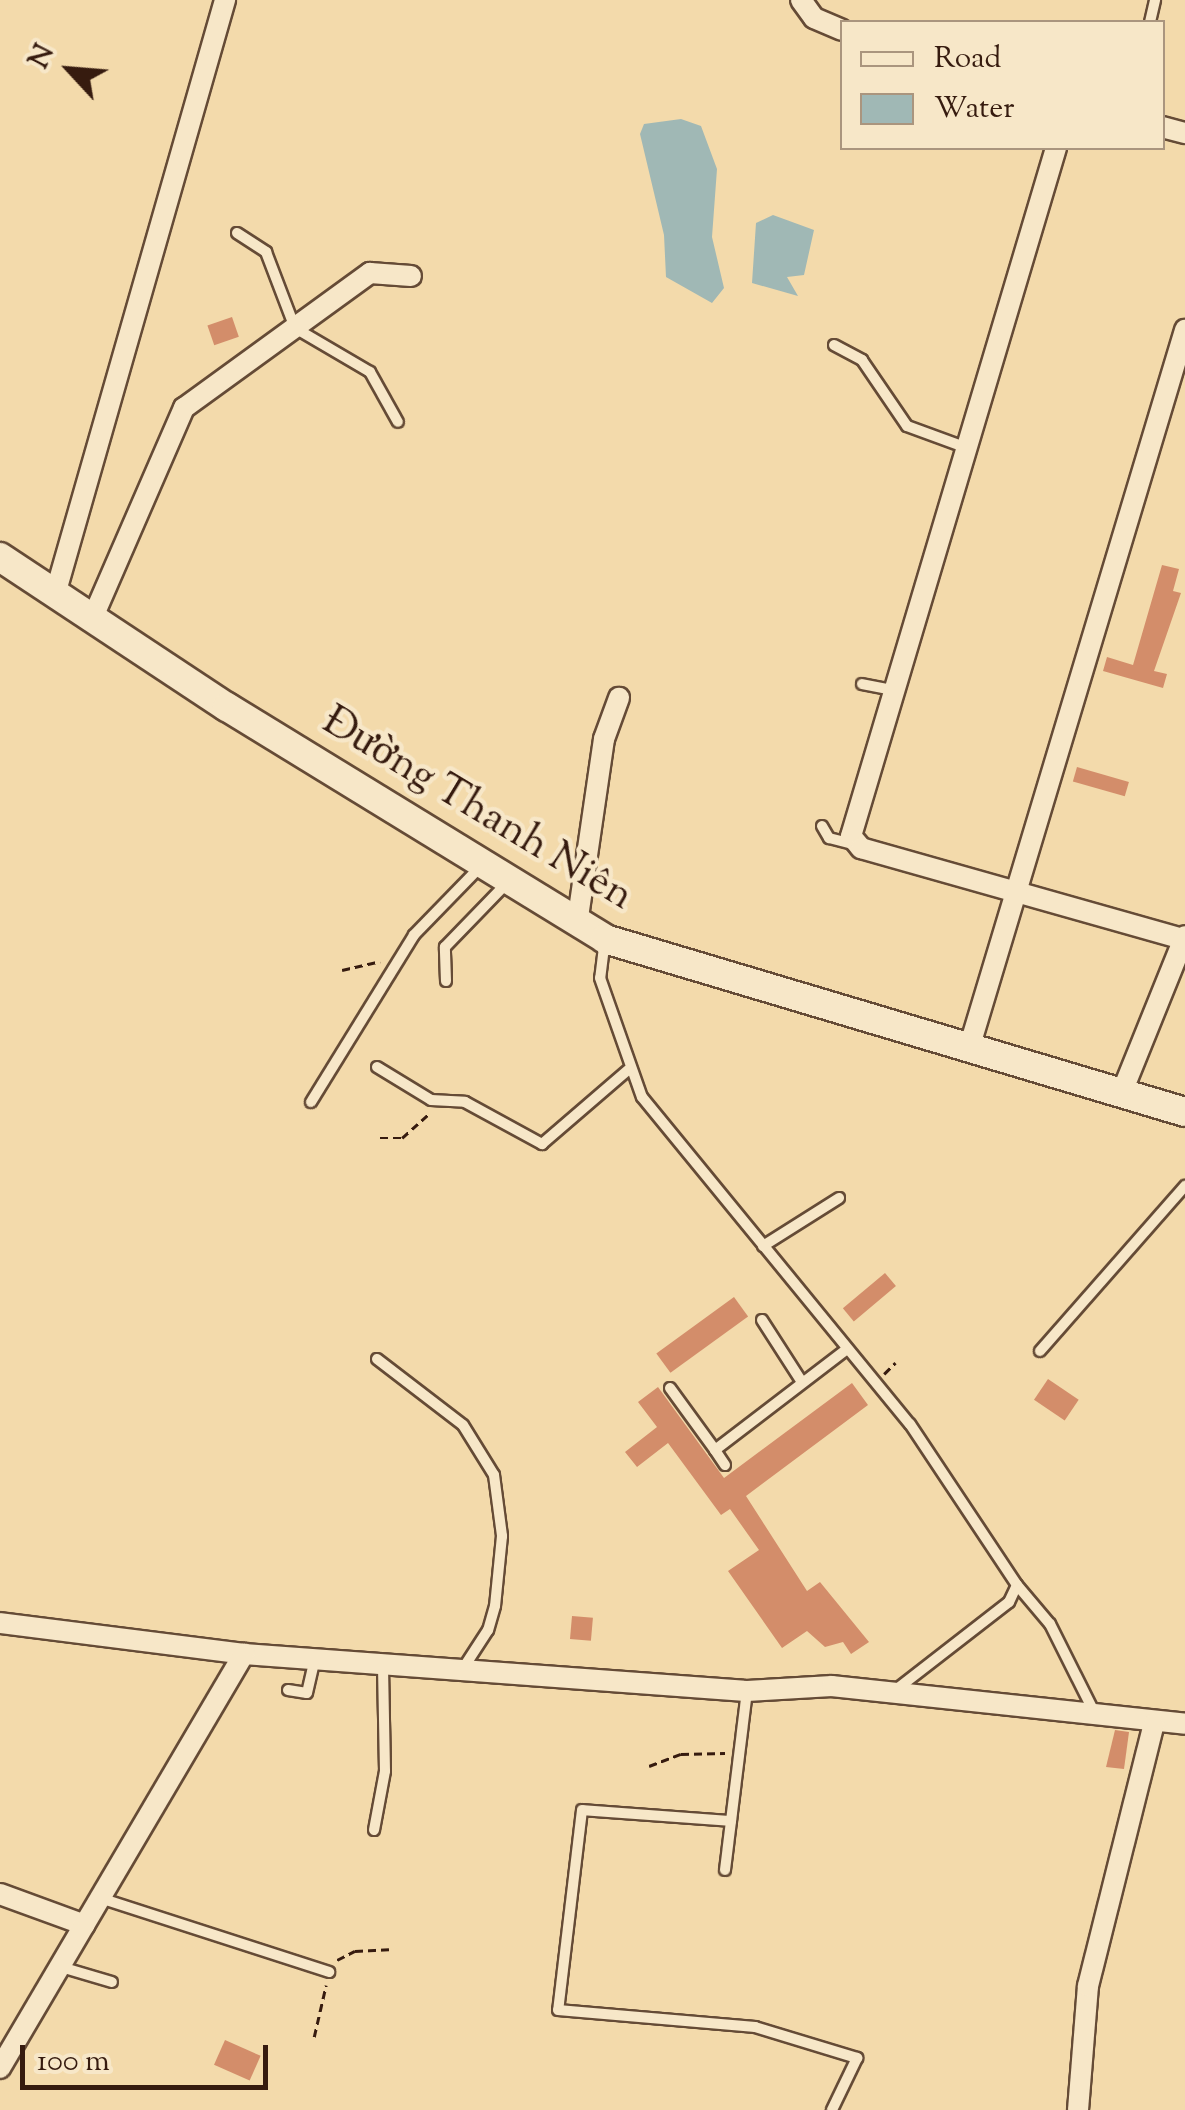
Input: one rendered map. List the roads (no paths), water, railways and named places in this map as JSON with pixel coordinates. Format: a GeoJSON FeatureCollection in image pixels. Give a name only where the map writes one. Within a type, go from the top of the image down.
{"type":"FeatureCollection","features":[{"type":"Feature","properties":{"kind":"main road","name":"Đường Thanh Niên"},"geometry":{"type":"LineString","coordinates":[[0,557],[481,866],[605,938],[1185,1112]]}},
{"type":"Feature","properties":{"kind":"street"},"geometry":{"type":"LineString","coordinates":[[56,591],[225,0]]}},
{"type":"Feature","properties":{"kind":"street"},"geometry":{"type":"LineString","coordinates":[[801,0],[814,18],[840,29]]}},
{"type":"Feature","properties":{"kind":"street"},"geometry":{"type":"LineString","coordinates":[[1055,150],[853,844],[1018,894],[1184,937],[1122,1092]]}},
{"type":"Feature","properties":{"kind":"street"},"geometry":{"type":"LineString","coordinates":[[94,617],[184,408],[370,273],[411,276]]}},
{"type":"Feature","properties":{"kind":"street"},"geometry":{"type":"LineString","coordinates":[[970,1045],[1185,330]]}},
{"type":"Feature","properties":{"kind":"street"},"geometry":{"type":"LineString","coordinates":[[577,924],[604,738],[619,698]]}},
{"type":"Feature","properties":{"kind":"street"},"geometry":{"type":"LineString","coordinates":[[0,1623],[244,1654],[747,1691],[832,1686],[1154,1724],[1185,1724]]}},
{"type":"Feature","properties":{"kind":"street"},"geometry":{"type":"LineString","coordinates":[[0,2068],[244,1654]]}},
{"type":"Feature","properties":{"kind":"street"},"geometry":{"type":"LineString","coordinates":[[1078,2110],[1088,1986],[1154,1724]]}},
{"type":"Feature","properties":{"kind":"street"},"geometry":{"type":"LineString","coordinates":[[0,1894],[84,1924]]}},
{"type":"Feature","properties":{"kind":"lane"},"geometry":{"type":"LineString","coordinates":[[237,233],[266,252],[295,328],[370,372],[398,422]]}},
{"type":"Feature","properties":{"kind":"lane"},"geometry":{"type":"LineString","coordinates":[[834,345],[862,360],[907,426],[968,449]]}},
{"type":"Feature","properties":{"kind":"lane"},"geometry":{"type":"LineString","coordinates":[[862,684],[898,691]]}},
{"type":"Feature","properties":{"kind":"lane"},"geometry":{"type":"LineString","coordinates":[[822,826],[829,838],[853,844]]}},
{"type":"Feature","properties":{"kind":"lane"},"geometry":{"type":"LineString","coordinates":[[310,1102],[396,962],[481,866]]}},
{"type":"Feature","properties":{"kind":"lane"},"geometry":{"type":"LineString","coordinates":[[446,981],[445,947],[508,882]]}},
{"type":"Feature","properties":{"kind":"lane"},"geometry":{"type":"LineString","coordinates":[[605,938],[600,978],[628,1070],[763,1246],[910,1424],[1017,1585],[1050,1624],[1097,1716]]}},
{"type":"Feature","properties":{"kind":"lane"},"geometry":{"type":"LineString","coordinates":[[377,1067],[439,1104],[474,1106],[542,1144],[628,1070]]}},
{"type":"Feature","properties":{"kind":"lane"},"geometry":{"type":"LineString","coordinates":[[1040,1351],[1185,1186]]}},
{"type":"Feature","properties":{"kind":"lane"},"geometry":{"type":"LineString","coordinates":[[763,1246],[838,1198]]}},
{"type":"Feature","properties":{"kind":"lane"},"geometry":{"type":"LineString","coordinates":[[762,1320],[802,1382]]}},
{"type":"Feature","properties":{"kind":"lane"},"geometry":{"type":"LineString","coordinates":[[714,1450],[846,1350]]}},
{"type":"Feature","properties":{"kind":"lane"},"geometry":{"type":"LineString","coordinates":[[377,1358],[462,1425],[494,1475],[502,1536],[496,1606],[473,1659],[462,1670]]}},
{"type":"Feature","properties":{"kind":"lane"},"geometry":{"type":"LineString","coordinates":[[670,1388],[725,1465]]}},
{"type":"Feature","properties":{"kind":"lane"},"geometry":{"type":"LineString","coordinates":[[892,1692],[1009,1602],[1017,1585]]}},
{"type":"Feature","properties":{"kind":"lane"},"geometry":{"type":"LineString","coordinates":[[288,1690],[307,1692],[316,1659]]}},
{"type":"Feature","properties":{"kind":"lane"},"geometry":{"type":"LineString","coordinates":[[374,1830],[385,1772],[383,1664]]}},
{"type":"Feature","properties":{"kind":"lane"},"geometry":{"type":"LineString","coordinates":[[725,1870],[747,1691]]}},
{"type":"Feature","properties":{"kind":"lane"},"geometry":{"type":"LineString","coordinates":[[731,1821],[582,1810],[558,2010],[754,2027],[857,2058],[832,2110]]}},
{"type":"Feature","properties":{"kind":"lane"},"geometry":{"type":"LineString","coordinates":[[100,1898],[328,1972]]}},
{"type":"Feature","properties":{"kind":"lane"},"geometry":{"type":"LineString","coordinates":[[60,1967],[112,1982]]}},
{"type":"Feature","properties":{"kind":"water"},"geometry":{"type":"Polygon","coordinates":[[[681,119],[701,126],[717,169],[712,237],[724,288],[712,303],[666,277],[664,235],[640,134],[644,124],[681,119]]]}},
{"type":"Feature","properties":{"kind":"water"},"geometry":{"type":"Polygon","coordinates":[[[773,215],[814,230],[804,275],[787,277],[798,296],[752,283],[756,223],[773,215]]]}}]}
